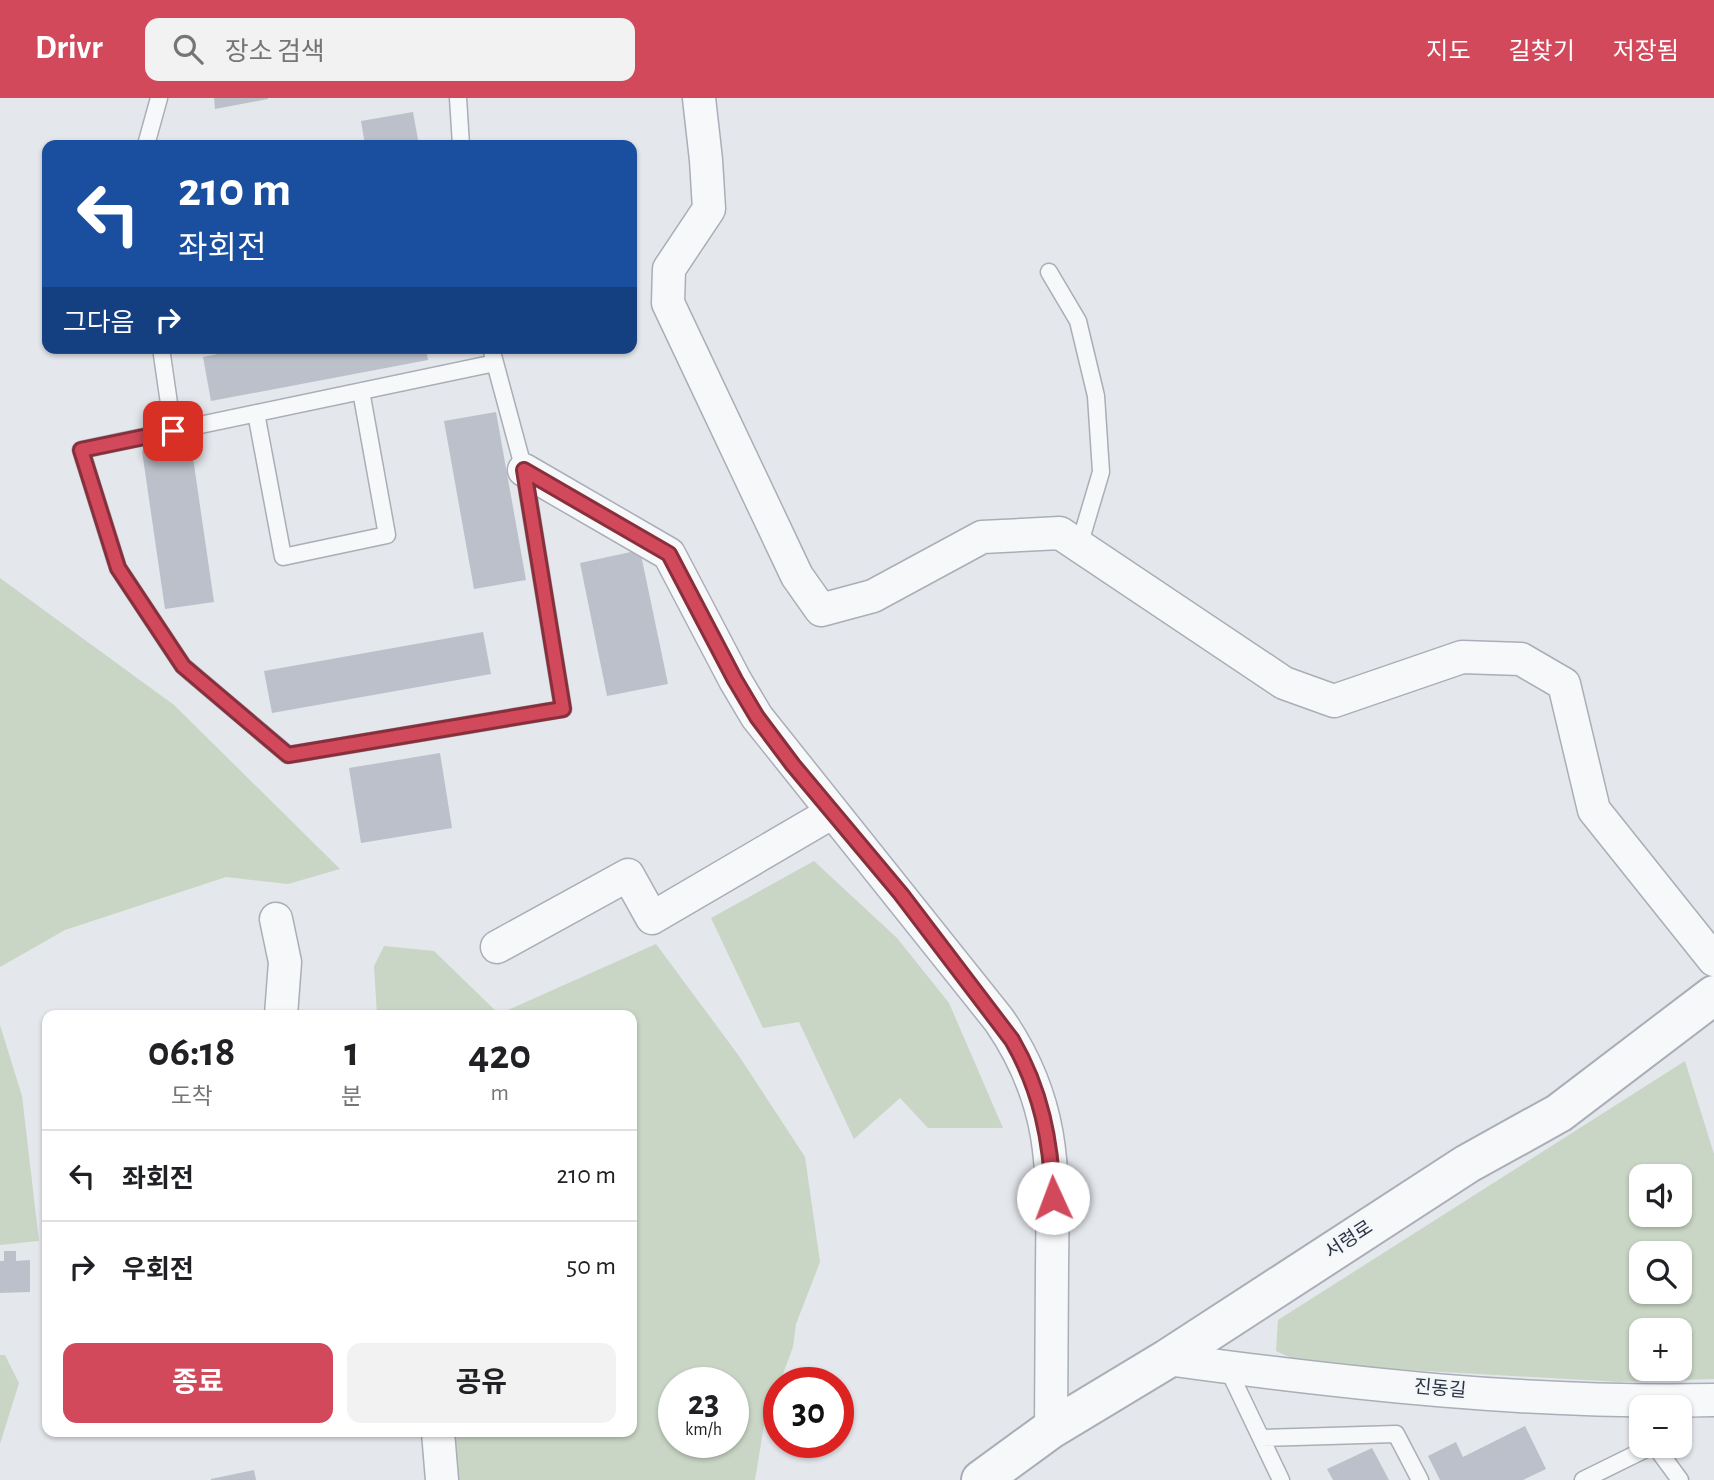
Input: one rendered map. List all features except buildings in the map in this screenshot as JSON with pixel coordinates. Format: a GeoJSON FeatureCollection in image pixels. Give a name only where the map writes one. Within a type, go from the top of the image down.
{"type":"FeatureCollection","features":[{"type":"Feature","properties":{"kind":"street"},"geometry":{"type":"LineString","coordinates":[[699,98],[709,209],[669,270],[668,303],[797,576],[821,610],[873,596],[982,537],[1060,533],[1284,683],[1334,701],[1462,657],[1521,659],[1564,684],[1594,810],[1714,960]]}},
{"type":"Feature","properties":{"kind":"street"},"geometry":{"type":"LineString","coordinates":[[524,470],[669,554],[757,717],[999,1020],[1026,1064],[1036,1088],[1049,1140],[1052,1170],[1051,1429]]}},
{"type":"Feature","properties":{"kind":"street"},"geometry":{"type":"LineString","coordinates":[[497,947],[628,875],[652,918],[833,812]]}},
{"type":"Feature","properties":{"kind":"street"},"geometry":{"type":"LineString","coordinates":[[276,919],[285,962],[281,1010]]}},
{"type":"Feature","properties":{"kind":"street","name":"서령로"},"geometry":{"type":"LineString","coordinates":[[981,1480],[1051,1429],[1167,1359],[1467,1164],[1559,1113],[1714,995]]}},
{"type":"Feature","properties":{"kind":"street","name":"진동길"},"geometry":{"type":"LineString","coordinates":[[1167,1359],[1454,1390],[1634,1402],[1714,1400]]}},
{"type":"Feature","properties":{"kind":"street"},"geometry":{"type":"LineString","coordinates":[[438,1437],[442,1480]]}},
{"type":"Feature","properties":{"kind":"lane"},"geometry":{"type":"LineString","coordinates":[[147,140],[159,98]]}},
{"type":"Feature","properties":{"kind":"lane"},"geometry":{"type":"LineString","coordinates":[[458,98],[461,140]]}},
{"type":"Feature","properties":{"kind":"lane"},"geometry":{"type":"LineString","coordinates":[[1049,272],[1078,321],[1096,396],[1101,472],[1079,546]]}},
{"type":"Feature","properties":{"kind":"lane"},"geometry":{"type":"LineString","coordinates":[[162,354],[173,431]]}},
{"type":"Feature","properties":{"kind":"lane"},"geometry":{"type":"LineString","coordinates":[[493,356],[524,470],[563,709],[288,755],[183,666],[118,568],[81,450],[256,413],[362,391],[493,356]]}},
{"type":"Feature","properties":{"kind":"lane"},"geometry":{"type":"LineString","coordinates":[[256,413],[283,558],[387,536],[362,391]]}},
{"type":"Feature","properties":{"kind":"lane"},"geometry":{"type":"LineString","coordinates":[[1227,1367],[1281,1480]]}},
{"type":"Feature","properties":{"kind":"lane"},"geometry":{"type":"LineString","coordinates":[[1261,1438],[1396,1434],[1420,1480]]}},
{"type":"Feature","properties":{"kind":"lane"},"geometry":{"type":"LineString","coordinates":[[1583,1480],[1629,1458]]}},
{"type":"Feature","properties":{"kind":"lane"},"geometry":{"type":"LineString","coordinates":[[1663,1458],[1680,1480]]}},
{"type":"Feature","properties":{"kind":"green space"},"geometry":{"type":"Polygon","coordinates":[[[0,578],[174,705],[340,869],[288,884],[226,877],[65,930],[0,967],[0,578]]]}},
{"type":"Feature","properties":{"kind":"green space"},"geometry":{"type":"Polygon","coordinates":[[[814,861],[897,938],[949,1003],[1003,1128],[928,1128],[900,1098],[854,1139],[799,1022],[763,1028],[711,918],[814,861]]]}},
{"type":"Feature","properties":{"kind":"green space"},"geometry":{"type":"Polygon","coordinates":[[[656,944],[739,1056],[805,1157],[820,1262],[796,1324],[793,1347],[786,1367],[763,1367],[763,1431],[755,1480],[456,1480],[450,1437],[637,1437],[637,1010],[508,1010],[656,944]]]}},
{"type":"Feature","properties":{"kind":"green space"},"geometry":{"type":"Polygon","coordinates":[[[384,946],[434,951],[495,1010],[377,1010],[374,966],[384,946]]]}},
{"type":"Feature","properties":{"kind":"green space"},"geometry":{"type":"Polygon","coordinates":[[[0,1025],[22,1096],[39,1241],[0,1245],[0,1025]]]}},
{"type":"Feature","properties":{"kind":"green space"},"geometry":{"type":"Polygon","coordinates":[[[1685,1061],[1714,1154],[1714,1379],[1692,1380],[1692,1318],[1629,1318],[1629,1381],[1651,1381],[1619,1382],[1304,1364],[1276,1351],[1278,1320],[1685,1061]]]}},
{"type":"Feature","properties":{"kind":"green space"},"geometry":{"type":"Polygon","coordinates":[[[0,1355],[5,1355],[19,1383],[0,1444],[0,1355]]]}},
{"type":"Feature","properties":{"kind":"route"},"geometry":{"type":"LineString","coordinates":[[173,431],[81,450],[118,568],[183,666],[288,755],[563,709],[524,470],[669,554],[757,717],[793,765],[901,894],[1012,1040],[1026,1064],[1043,1113],[1049,1140],[1053,1198]]}}]}
